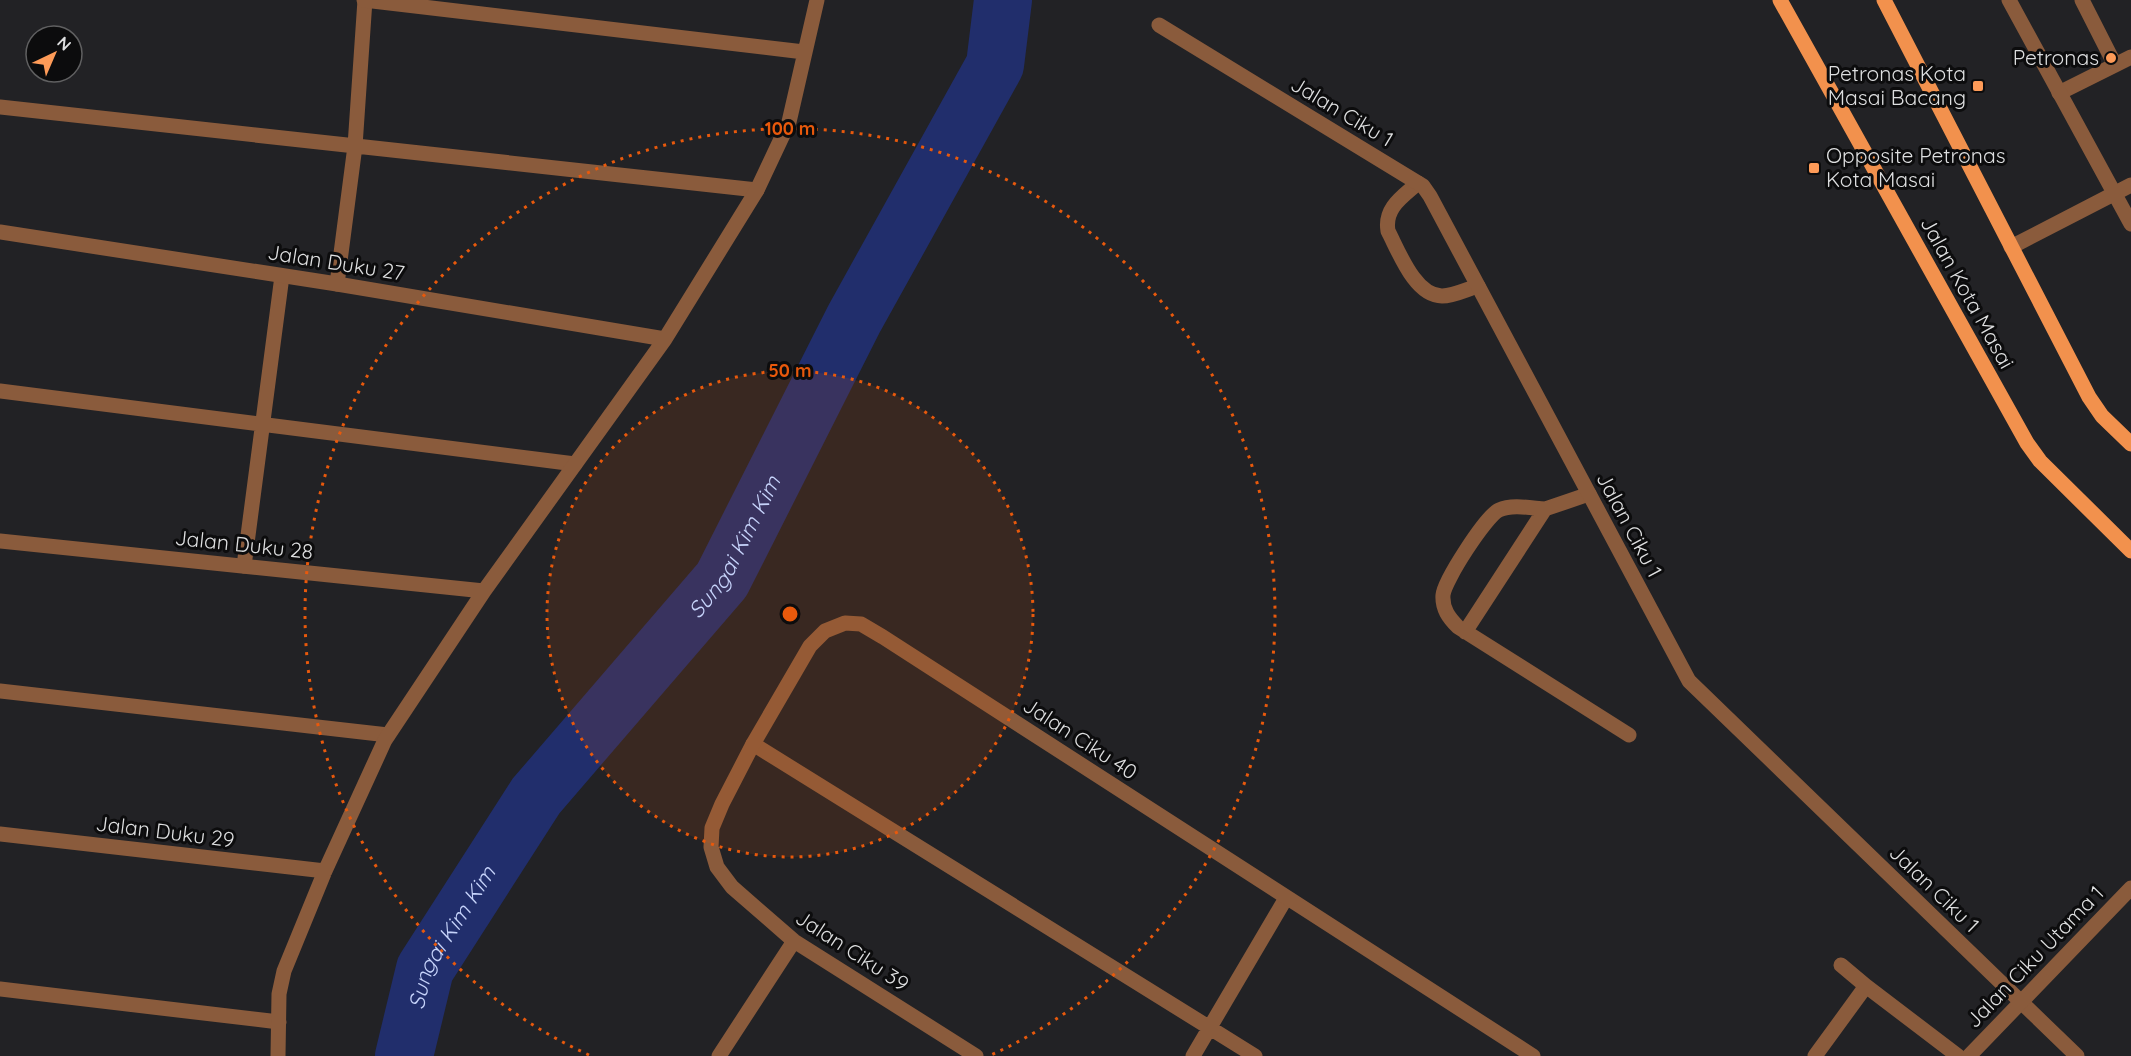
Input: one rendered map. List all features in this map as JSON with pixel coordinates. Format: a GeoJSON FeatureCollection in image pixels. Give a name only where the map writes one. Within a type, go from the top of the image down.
{"type":"FeatureCollection","features":[{"type":"Feature","properties":{"kind":"main road","name":"Jalan Kota Masai"},"geometry":{"type":"LineString","coordinates":[[1780,0],[2027,443],[2040,460],[2131,551]]}},
{"type":"Feature","properties":{"kind":"main road"},"geometry":{"type":"LineString","coordinates":[[1884,0],[2092,404],[2131,444]]}},
{"type":"Feature","properties":{"kind":"street"},"geometry":{"type":"LineString","coordinates":[[337,284],[355,146],[365,0],[804,52]]}},
{"type":"Feature","properties":{"kind":"street"},"geometry":{"type":"LineString","coordinates":[[278,1056],[282,979],[325,871],[388,735],[484,591],[665,339],[757,190],[789,122],[817,0]]}},
{"type":"Feature","properties":{"kind":"street"},"geometry":{"type":"LineString","coordinates":[[2009,0],[2131,224]]}},
{"type":"Feature","properties":{"kind":"street"},"geometry":{"type":"LineString","coordinates":[[2082,0],[2115,65]]}},
{"type":"Feature","properties":{"kind":"street","name":"Jalan Ciku 1"},"geometry":{"type":"LineString","coordinates":[[1159,25],[1418,183],[1430,196],[1686,676],[2077,1056]]}},
{"type":"Feature","properties":{"kind":"street"},"geometry":{"type":"LineString","coordinates":[[2059,93],[2131,57]]}},
{"type":"Feature","properties":{"kind":"street"},"geometry":{"type":"LineString","coordinates":[[0,107],[757,190]]}},
{"type":"Feature","properties":{"kind":"street"},"geometry":{"type":"LineString","coordinates":[[1418,183],[1393,206],[1387,223],[1388,231],[1416,281],[1423,290],[1434,295],[1445,296],[1478,286]]}},
{"type":"Feature","properties":{"kind":"street"},"geometry":{"type":"LineString","coordinates":[[2011,247],[2131,185]]}},
{"type":"Feature","properties":{"kind":"street","name":"Jalan Duku 27"},"geometry":{"type":"LineString","coordinates":[[0,232],[337,284],[665,339]]}},
{"type":"Feature","properties":{"kind":"street"},"geometry":{"type":"LineString","coordinates":[[244,566],[282,276]]}},
{"type":"Feature","properties":{"kind":"street"},"geometry":{"type":"LineString","coordinates":[[0,391],[575,464]]}},
{"type":"Feature","properties":{"kind":"street"},"geometry":{"type":"LineString","coordinates":[[1589,494],[1545,509],[1506,508],[1490,516],[1448,580],[1443,593],[1443,606],[1448,618],[1465,632],[1629,735]]}},
{"type":"Feature","properties":{"kind":"street"},"geometry":{"type":"LineString","coordinates":[[1465,632],[1545,509]]}},
{"type":"Feature","properties":{"kind":"street","name":"Jalan Duku 28"},"geometry":{"type":"LineString","coordinates":[[0,541],[484,591]]}},
{"type":"Feature","properties":{"kind":"street","name":"Jalan Ciku 40"},"geometry":{"type":"LineString","coordinates":[[717,867],[711,847],[712,828],[753,744],[810,646],[825,631],[845,623],[861,624],[1533,1056]]}},
{"type":"Feature","properties":{"kind":"street"},"geometry":{"type":"LineString","coordinates":[[0,691],[388,735]]}},
{"type":"Feature","properties":{"kind":"street"},"geometry":{"type":"LineString","coordinates":[[753,744],[1255,1056]]}},
{"type":"Feature","properties":{"kind":"street","name":"Jalan Duku 29"},"geometry":{"type":"LineString","coordinates":[[0,834],[325,871]]}},
{"type":"Feature","properties":{"kind":"street","name":"Jalan Ciku 39"},"geometry":{"type":"LineString","coordinates":[[717,867],[732,887],[794,941],[976,1056]]}},
{"type":"Feature","properties":{"kind":"street","name":"Jalan Ciku Utama 1"},"geometry":{"type":"LineString","coordinates":[[1968,1056],[2131,888]]}},
{"type":"Feature","properties":{"kind":"street"},"geometry":{"type":"LineString","coordinates":[[1193,1056],[1286,898]]}},
{"type":"Feature","properties":{"kind":"street"},"geometry":{"type":"LineString","coordinates":[[718,1056],[794,941]]}},
{"type":"Feature","properties":{"kind":"street"},"geometry":{"type":"LineString","coordinates":[[1841,965],[1958,1056]]}},
{"type":"Feature","properties":{"kind":"street"},"geometry":{"type":"LineString","coordinates":[[1815,1056],[1866,986]]}},
{"type":"Feature","properties":{"kind":"street"},"geometry":{"type":"LineString","coordinates":[[0,989],[279,1022]]}},
{"type":"Feature","properties":{"kind":"waterway","name":"Sungai Kim Kim"},"geometry":{"type":"LineString","coordinates":[[404,1056],[425,969],[536,796],[722,580],[854,319],[995,65],[1003,0]]}},
{"type":"Feature","properties":{"kind":"place","name":"Petronas"},"geometry":{"type":"Point","coordinates":[2111,58]}},
{"type":"Feature","properties":{"kind":"place","name":"Petronas Kota Masai Bacang"},"geometry":{"type":"Point","coordinates":[1978,86]}},
{"type":"Feature","properties":{"kind":"place","name":"Opposite Petronas Kota Masai"},"geometry":{"type":"Point","coordinates":[1814,168]}}]}
